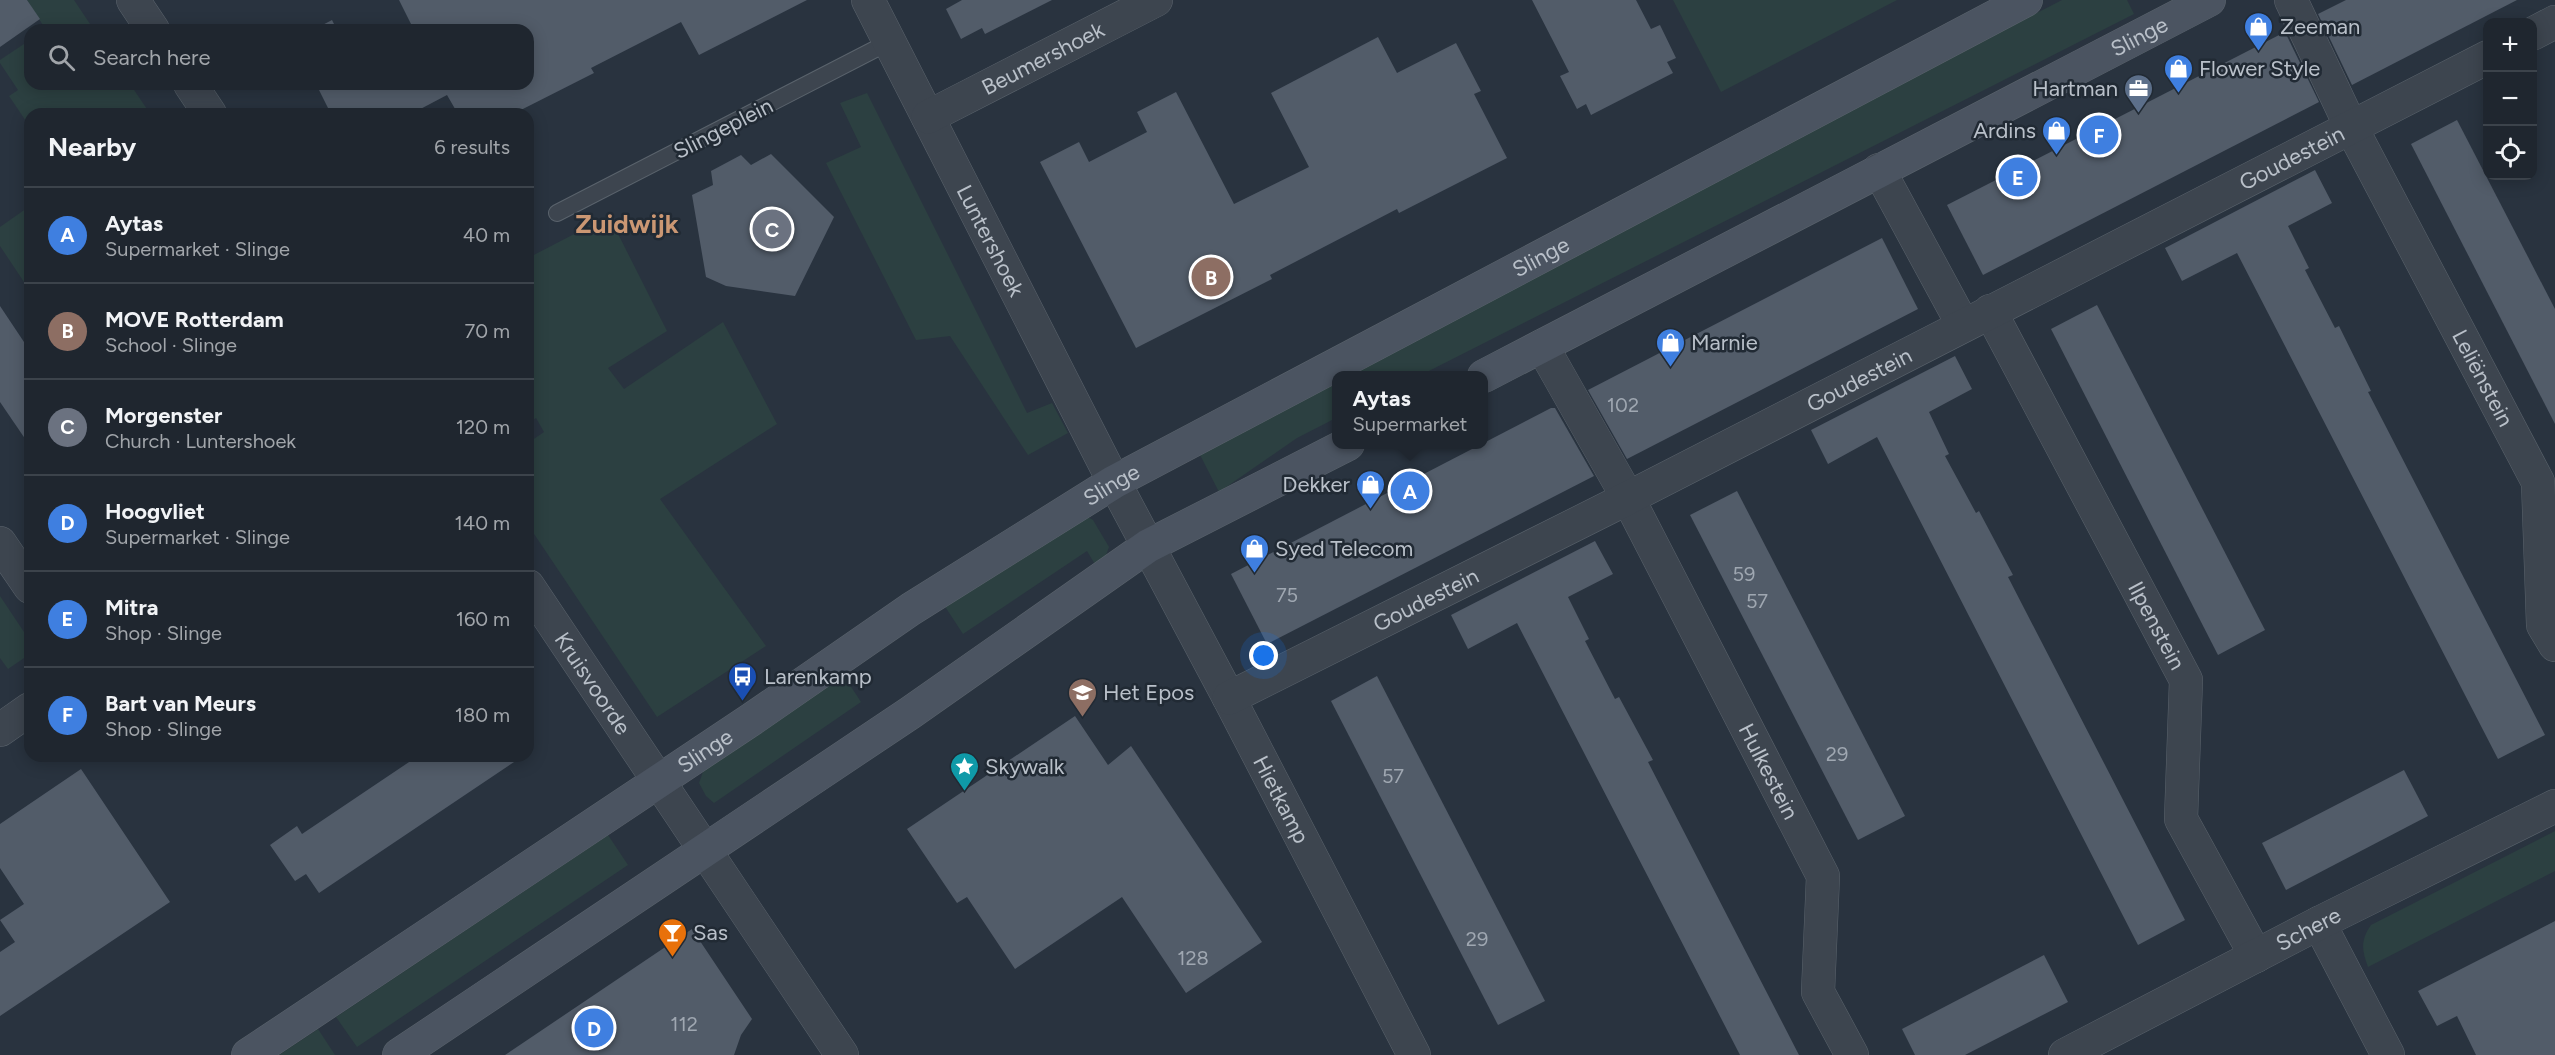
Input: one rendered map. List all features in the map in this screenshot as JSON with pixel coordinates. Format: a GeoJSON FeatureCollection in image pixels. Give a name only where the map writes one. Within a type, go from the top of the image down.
{"type":"FeatureCollection","features":[{"type":"Feature","properties":{"kind":"main road","name":"Slinge"},"geometry":{"type":"LineString","coordinates":[[248,1055],[752,719],[911,609],[1114,482],[2026,0]]}},
{"type":"Feature","properties":{"kind":"main road","name":"Slinge"},"geometry":{"type":"LineString","coordinates":[[1488,374],[2208,0]]}},
{"type":"Feature","properties":{"kind":"main road"},"geometry":{"type":"LineString","coordinates":[[399,1055],[910,713],[1148,546],[1338,449]]}},
{"type":"Feature","properties":{"kind":"street"},"geometry":{"type":"LineString","coordinates":[[133,0],[149,24]]}},
{"type":"Feature","properties":{"kind":"street","name":"Luntershoek"},"geometry":{"type":"LineString","coordinates":[[868,0],[1148,546]]}},
{"type":"Feature","properties":{"kind":"street","name":"Beumershoek"},"geometry":{"type":"LineString","coordinates":[[928,117],[1156,0]]}},
{"type":"Feature","properties":{"kind":"street"},"geometry":{"type":"LineString","coordinates":[[2291,0],[2351,127]]}},
{"type":"Feature","properties":{"kind":"street"},"geometry":{"type":"LineString","coordinates":[[2537,31],[2555,22]]}},
{"type":"Feature","properties":{"kind":"street","name":"Goudestein"},"geometry":{"type":"LineString","coordinates":[[1229,698],[1628,498],[2483,59]]}},
{"type":"Feature","properties":{"kind":"street"},"geometry":{"type":"LineString","coordinates":[[194,90],[206,108]]}},
{"type":"Feature","properties":{"kind":"street","name":"Leliënstein"},"geometry":{"type":"LineString","coordinates":[[2351,127],[2538,482],[2543,625],[2555,645]]}},
{"type":"Feature","properties":{"kind":"street"},"geometry":{"type":"LineString","coordinates":[[1879,170],[1976,318]]}},
{"type":"Feature","properties":{"kind":"street","name":"Ilpenstein"},"geometry":{"type":"LineString","coordinates":[[1976,318],[2186,680],[2181,819],[2256,956]]}},
{"type":"Feature","properties":{"kind":"street"},"geometry":{"type":"LineString","coordinates":[[1542,346],[1628,498]]}},
{"type":"Feature","properties":{"kind":"street","name":"Hulkestein"},"geometry":{"type":"LineString","coordinates":[[1628,498],[1822,876],[1818,992],[1852,1055]]}},
{"type":"Feature","properties":{"kind":"street"},"geometry":{"type":"LineString","coordinates":[[0,543],[24,578]]}},
{"type":"Feature","properties":{"kind":"street","name":"Hietkamp"},"geometry":{"type":"LineString","coordinates":[[1148,546],[1414,1055]]}},
{"type":"Feature","properties":{"kind":"street","name":"Kruisvoorde"},"geometry":{"type":"LineString","coordinates":[[534,595],[634,741],[657,781]]}},
{"type":"Feature","properties":{"kind":"street"},"geometry":{"type":"LineString","coordinates":[[0,730],[24,713]]}},
{"type":"Feature","properties":{"kind":"street"},"geometry":{"type":"LineString","coordinates":[[657,781],[842,1055]]}},
{"type":"Feature","properties":{"kind":"street","name":"Schere"},"geometry":{"type":"LineString","coordinates":[[2065,1055],[2319,923],[2555,806]]}},
{"type":"Feature","properties":{"kind":"street"},"geometry":{"type":"LineString","coordinates":[[2319,923],[2388,1055]]}},
{"type":"Feature","properties":{"kind":"lane","name":"Slingeplein"},"geometry":{"type":"LineString","coordinates":[[556,213],[889,42]]}},
{"type":"Feature","properties":{"kind":"green space"},"geometry":{"type":"Polygon","coordinates":[[[27,0],[74,0],[90,24],[42,24],[27,0]]]}},
{"type":"Feature","properties":{"kind":"green space"},"geometry":{"type":"Polygon","coordinates":[[[1673,0],[1897,0],[1721,92],[1673,0]]]}},
{"type":"Feature","properties":{"kind":"green space"},"geometry":{"type":"Polygon","coordinates":[[[2062,0],[2127,0],[2134,14],[1429,371],[1343,371],[2062,0]]]}},
{"type":"Feature","properties":{"kind":"green space"},"geometry":{"type":"Polygon","coordinates":[[[24,44],[24,90],[134,90],[146,108],[24,108],[24,118],[9,96],[18,90],[0,60],[24,44]]]}},
{"type":"Feature","properties":{"kind":"green space"},"geometry":{"type":"Polygon","coordinates":[[[867,93],[1027,413],[1052,403],[1068,433],[1028,455],[950,336],[916,340],[826,163],[861,147],[840,103],[867,93]]]}},
{"type":"Feature","properties":{"kind":"green space"},"geometry":{"type":"Polygon","coordinates":[[[24,210],[24,282],[0,246],[0,227],[24,210]]]}},
{"type":"Feature","properties":{"kind":"green space"},"geometry":{"type":"Polygon","coordinates":[[[609,216],[667,331],[608,368],[624,389],[723,322],[777,424],[660,499],[766,646],[657,717],[534,534],[534,439],[544,432],[536,418],[534,419],[534,255],[609,216]]]}},
{"type":"Feature","properties":{"kind":"green space"},"geometry":{"type":"Polygon","coordinates":[[[1332,377],[1332,420],[1297,438],[1219,492],[1196,447],[1332,377]]]}},
{"type":"Feature","properties":{"kind":"green space"},"geometry":{"type":"Polygon","coordinates":[[[1086,516],[1093,520],[1109,547],[1105,558],[1096,566],[1087,551],[963,634],[944,605],[1086,516]]]}},
{"type":"Feature","properties":{"kind":"green space"},"geometry":{"type":"Polygon","coordinates":[[[0,596],[24,632],[24,658],[8,669],[0,658],[0,596]]]}},
{"type":"Feature","properties":{"kind":"green space"},"geometry":{"type":"Polygon","coordinates":[[[842,673],[861,702],[714,803],[706,796],[699,783],[704,769],[842,673]]]}},
{"type":"Feature","properties":{"kind":"green space"},"geometry":{"type":"Polygon","coordinates":[[[2555,831],[2555,871],[2368,967],[2363,946],[2371,925],[2555,831]]]}},
{"type":"Feature","properties":{"kind":"green space"},"geometry":{"type":"Polygon","coordinates":[[[608,835],[628,865],[357,1047],[336,1017],[608,835]]]}},
{"type":"Feature","properties":{"kind":"green space"},"geometry":{"type":"Polygon","coordinates":[[[318,1029],[335,1055],[279,1055],[318,1029]]]}},
{"type":"Feature","properties":{"kind":"building"},"geometry":{"type":"Polygon","coordinates":[[[0,0],[27,0],[40,19],[33,24],[24,24],[24,30],[0,47],[0,0]]]}},
{"type":"Feature","properties":{"kind":"building"},"geometry":{"type":"Polygon","coordinates":[[[399,0],[807,0],[699,55],[681,22],[591,68],[594,73],[525,108],[455,108],[447,95],[422,108],[328,108],[319,90],[534,90],[534,24],[411,24],[399,0]]]}},
{"type":"Feature","properties":{"kind":"building"},"geometry":{"type":"Polygon","coordinates":[[[962,0],[1052,0],[985,34],[982,28],[961,39],[946,9],[962,0]]]}},
{"type":"Feature","properties":{"kind":"building"},"geometry":{"type":"Polygon","coordinates":[[[1532,0],[1636,0],[1651,29],[1660,25],[1676,58],[1667,62],[1673,73],[1591,115],[1586,104],[1577,109],[1560,76],[1569,72],[1532,0]]]}},
{"type":"Feature","properties":{"kind":"building"},"geometry":{"type":"Polygon","coordinates":[[[2346,0],[2517,0],[2352,85],[2318,14],[2346,0]]]}},
{"type":"Feature","properties":{"kind":"building"},"geometry":{"type":"Polygon","coordinates":[[[2285,32],[2319,102],[1983,275],[1947,205],[2285,32]]]}},
{"type":"Feature","properties":{"kind":"building"},"geometry":{"type":"Polygon","coordinates":[[[1378,37],[1397,73],[1456,43],[1481,91],[1474,94],[1507,158],[1399,213],[1397,209],[1270,275],[1272,279],[1136,348],[1040,162],[1079,142],[1089,162],[1147,132],[1137,112],[1176,92],[1234,204],[1309,167],[1271,93],[1378,37]]]}},
{"type":"Feature","properties":{"kind":"building"},"geometry":{"type":"Polygon","coordinates":[[[2457,120],[2483,170],[2483,180],[2488,180],[2555,309],[2555,424],[2411,144],[2457,120]]]}},
{"type":"Feature","properties":{"kind":"building"},"geometry":{"type":"Polygon","coordinates":[[[771,154],[834,217],[795,296],[726,286],[706,277],[692,195],[713,185],[711,171],[741,155],[751,165],[771,154]]]}},
{"type":"Feature","properties":{"kind":"building"},"geometry":{"type":"Polygon","coordinates":[[[2315,170],[2332,203],[2288,226],[2309,268],[2305,270],[2335,328],[2339,326],[2371,391],[2368,392],[2545,735],[2498,759],[2237,253],[2182,281],[2165,248],[2315,170]]]}},
{"type":"Feature","properties":{"kind":"building"},"geometry":{"type":"Polygon","coordinates":[[[1882,238],[1918,309],[1627,459],[1588,390],[1882,238]]]}},
{"type":"Feature","properties":{"kind":"building"},"geometry":{"type":"Polygon","coordinates":[[[2097,305],[2265,630],[2218,655],[2051,329],[2097,305]]]}},
{"type":"Feature","properties":{"kind":"building"},"geometry":{"type":"Polygon","coordinates":[[[0,306],[24,342],[24,437],[0,402],[0,306]]]}},
{"type":"Feature","properties":{"kind":"building"},"geometry":{"type":"Polygon","coordinates":[[[1955,356],[1972,389],[1929,412],[1949,454],[1945,456],[1976,513],[1979,511],[2013,575],[2008,577],[2185,920],[2138,945],[1877,437],[1828,464],[1811,430],[1955,356]]]}},
{"type":"Feature","properties":{"kind":"building"},"geometry":{"type":"Polygon","coordinates":[[[1555,408],[1594,476],[1267,644],[1231,574],[1472,449],[1488,449],[1488,441],[1555,408]]]}},
{"type":"Feature","properties":{"kind":"building"},"geometry":{"type":"Polygon","coordinates":[[[1737,491],[1905,816],[1858,840],[1690,515],[1737,491]]]}},
{"type":"Feature","properties":{"kind":"building"},"geometry":{"type":"Polygon","coordinates":[[[1595,541],[1613,574],[1568,597],[1589,639],[1585,641],[1615,699],[1619,697],[1653,760],[1648,762],[1799,1055],[1740,1055],[1517,623],[1468,649],[1451,615],[1595,541]]]}},
{"type":"Feature","properties":{"kind":"building"},"geometry":{"type":"Polygon","coordinates":[[[1377,676],[1545,1001],[1498,1025],[1331,701],[1377,676]]]}},
{"type":"Feature","properties":{"kind":"building"},"geometry":{"type":"Polygon","coordinates":[[[1075,716],[1108,765],[1131,746],[1262,942],[1186,993],[1122,897],[1015,969],[967,897],[957,903],[907,829],[1075,716]]]}},
{"type":"Feature","properties":{"kind":"building"},"geometry":{"type":"Polygon","coordinates":[[[409,762],[514,762],[319,893],[306,874],[295,881],[270,845],[297,826],[302,834],[409,762]]]}},
{"type":"Feature","properties":{"kind":"building"},"geometry":{"type":"Polygon","coordinates":[[[81,769],[170,902],[0,1016],[0,952],[15,942],[0,920],[24,904],[0,868],[0,824],[81,769]]]}},
{"type":"Feature","properties":{"kind":"building"},"geometry":{"type":"Polygon","coordinates":[[[2404,770],[2428,816],[2286,890],[2262,843],[2404,770]]]}},
{"type":"Feature","properties":{"kind":"building"},"geometry":{"type":"Polygon","coordinates":[[[2555,921],[2555,1055],[2476,1055],[2457,1016],[2437,1026],[2418,991],[2555,921]]]}},
{"type":"Feature","properties":{"kind":"building"},"geometry":{"type":"Polygon","coordinates":[[[692,929],[752,1019],[741,1035],[734,1055],[505,1055],[692,929]]]}},
{"type":"Feature","properties":{"kind":"building"},"geometry":{"type":"Polygon","coordinates":[[[2044,955],[2068,1002],[1965,1055],[1915,1055],[1902,1029],[2044,955]]]}},
{"type":"Feature","properties":{"kind":"place","name":"Zeeman"},"geometry":{"type":"Point","coordinates":[2259,52]}},
{"type":"Feature","properties":{"kind":"place","name":"Flower Style"},"geometry":{"type":"Point","coordinates":[2178,94]}},
{"type":"Feature","properties":{"kind":"place","name":"Hartman"},"geometry":{"type":"Point","coordinates":[2139,114]}},
{"type":"Feature","properties":{"kind":"place","name":"Bart van Meurs"},"geometry":{"type":"Point","coordinates":[2099,135]}},
{"type":"Feature","properties":{"kind":"place","name":"Ardins"},"geometry":{"type":"Point","coordinates":[2057,156]}},
{"type":"Feature","properties":{"kind":"place","name":"Mitra"},"geometry":{"type":"Point","coordinates":[2018,177]}},
{"type":"Feature","properties":{"kind":"place","name":"Morgenster"},"geometry":{"type":"Point","coordinates":[772,229]}},
{"type":"Feature","properties":{"kind":"place","name":"MOVE Rotterdam"},"geometry":{"type":"Point","coordinates":[1211,277]}},
{"type":"Feature","properties":{"kind":"place","name":"Marnie"},"geometry":{"type":"Point","coordinates":[1670,368]}},
{"type":"Feature","properties":{"kind":"place","name":"Aytas"},"geometry":{"type":"Point","coordinates":[1410,491]}},
{"type":"Feature","properties":{"kind":"place","name":"Dekker"},"geometry":{"type":"Point","coordinates":[1371,510]}},
{"type":"Feature","properties":{"kind":"place","name":"Syed Telecom"},"geometry":{"type":"Point","coordinates":[1254,574]}},
{"type":"Feature","properties":{"kind":"place","name":"Larenkamp"},"geometry":{"type":"Point","coordinates":[743,702]}},
{"type":"Feature","properties":{"kind":"place","name":"Het Epos"},"geometry":{"type":"Point","coordinates":[1082,718]}},
{"type":"Feature","properties":{"kind":"place","name":"Skywalk"},"geometry":{"type":"Point","coordinates":[964,792]}},
{"type":"Feature","properties":{"kind":"place","name":"Sas"},"geometry":{"type":"Point","coordinates":[672,958]}},
{"type":"Feature","properties":{"kind":"place","name":"Hoogvliet"},"geometry":{"type":"Point","coordinates":[594,1028]}},
{"type":"Feature","properties":{"kind":"district","name":"Zuidwijk"},"geometry":{"type":"Point","coordinates":[627,224]}}]}
